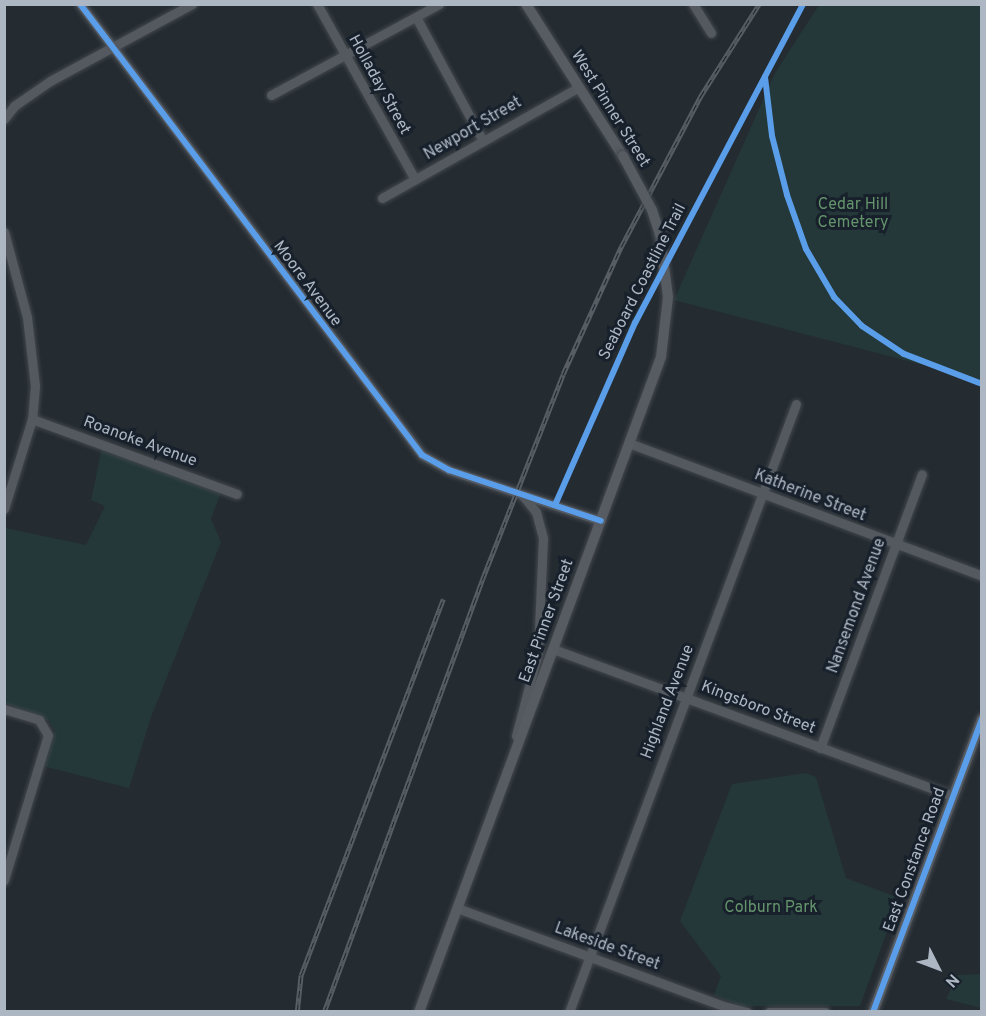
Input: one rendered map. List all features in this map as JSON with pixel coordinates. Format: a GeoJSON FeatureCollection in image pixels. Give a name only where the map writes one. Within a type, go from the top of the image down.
{"type":"FeatureCollection","features":[{"type":"Feature","properties":{"kind":"main road","name":"West Pinner Street"},"geometry":{"type":"LineString","coordinates":[[526,4],[623,156],[643,191],[660,235]]}},
{"type":"Feature","properties":{"kind":"main road","name":"East Pinner Street"},"geometry":{"type":"LineString","coordinates":[[419,1011],[660,357],[668,297],[660,235]]}},
{"type":"Feature","properties":{"kind":"main road","name":"East Constance Road"},"geometry":{"type":"LineString","coordinates":[[873,1011],[981,719]]}},
{"type":"Feature","properties":{"kind":"street","name":"Moore Avenue"},"geometry":{"type":"LineString","coordinates":[[80,4],[422,455],[438,466],[601,520]]}},
{"type":"Feature","properties":{"kind":"street"},"geometry":{"type":"LineString","coordinates":[[4,119],[34,92],[192,4]]}},
{"type":"Feature","properties":{"kind":"street","name":"Holladay Street"},"geometry":{"type":"LineString","coordinates":[[317,4],[415,179]]}},
{"type":"Feature","properties":{"kind":"street"},"geometry":{"type":"LineString","coordinates":[[271,95],[439,4]]}},
{"type":"Feature","properties":{"kind":"street"},"geometry":{"type":"LineString","coordinates":[[693,4],[711,33]]}},
{"type":"Feature","properties":{"kind":"street"},"geometry":{"type":"LineString","coordinates":[[416,17],[483,141]]}},
{"type":"Feature","properties":{"kind":"street","name":"Newport Street"},"geometry":{"type":"LineString","coordinates":[[382,198],[579,87]]}},
{"type":"Feature","properties":{"kind":"street"},"geometry":{"type":"LineString","coordinates":[[4,232],[28,327],[34,386],[32,419],[4,509]]}},
{"type":"Feature","properties":{"kind":"street","name":"Highland Avenue"},"geometry":{"type":"LineString","coordinates":[[569,1011],[796,404]]}},
{"type":"Feature","properties":{"kind":"street","name":"Roanoke Avenue"},"geometry":{"type":"LineString","coordinates":[[32,419],[237,494]]}},
{"type":"Feature","properties":{"kind":"street","name":"Katherine Street"},"geometry":{"type":"LineString","coordinates":[[629,443],[981,576]]}},
{"type":"Feature","properties":{"kind":"street","name":"Nansemond Avenue"},"geometry":{"type":"LineString","coordinates":[[820,748],[922,474]]}},
{"type":"Feature","properties":{"kind":"street"},"geometry":{"type":"LineString","coordinates":[[502,788],[534,673],[540,617],[542,530],[536,512],[517,492]]}},
{"type":"Feature","properties":{"kind":"street","name":"Kingsboro Street"},"geometry":{"type":"LineString","coordinates":[[553,649],[953,796]]}},
{"type":"Feature","properties":{"kind":"street"},"geometry":{"type":"LineString","coordinates":[[4,709],[44,725],[48,735],[4,880]]}},
{"type":"Feature","properties":{"kind":"street","name":"Lakeside Street"},"geometry":{"type":"LineString","coordinates":[[457,908],[723,1009],[747,1011]]}},
{"type":"Feature","properties":{"kind":"street"},"geometry":{"type":"LineString","coordinates":[[769,1011],[825,1011]]}},
{"type":"Feature","properties":{"kind":"green space","name":"Cedar Hill Cemetery"},"geometry":{"type":"Polygon","coordinates":[[[819,5],[981,5],[981,380],[674,300],[775,73],[819,5]]]}},
{"type":"Feature","properties":{"kind":"green space"},"geometry":{"type":"Polygon","coordinates":[[[102,448],[221,492],[211,519],[221,542],[151,717],[129,788],[43,766],[55,731],[49,721],[5,703],[5,528],[86,545],[105,506],[91,500],[102,448]]]}},
{"type":"Feature","properties":{"kind":"green space","name":"Colburn Park"},"geometry":{"type":"Polygon","coordinates":[[[806,773],[816,777],[846,878],[899,898],[860,1006],[741,1006],[714,995],[721,976],[680,921],[732,784],[806,773]]]}},
{"type":"Feature","properties":{"kind":"green space"},"geometry":{"type":"Polygon","coordinates":[[[981,974],[981,1008],[946,999],[958,975],[981,974]]]}},
{"type":"Feature","properties":{"kind":"railway"},"geometry":{"type":"LineString","coordinates":[[324,1012],[482,580],[563,374],[621,247],[700,97],[759,4]]}},
{"type":"Feature","properties":{"kind":"railway"},"geometry":{"type":"LineString","coordinates":[[297,1012],[301,975],[443,599]]}},
{"type":"Feature","properties":{"kind":"cycle path"},"geometry":{"type":"LineString","coordinates":[[80,4],[422,455],[449,470],[601,521]]}},
{"type":"Feature","properties":{"kind":"cycle path","name":"Seaboard Coastline Trail"},"geometry":{"type":"LineString","coordinates":[[555,505],[635,323],[803,4]]}},
{"type":"Feature","properties":{"kind":"cycle path"},"geometry":{"type":"LineString","coordinates":[[765,77],[772,136],[787,195],[806,249],[834,297],[862,326],[904,354],[982,384]]}},
{"type":"Feature","properties":{"kind":"cycle path"},"geometry":{"type":"LineString","coordinates":[[873,1012],[982,719]]}}]}
